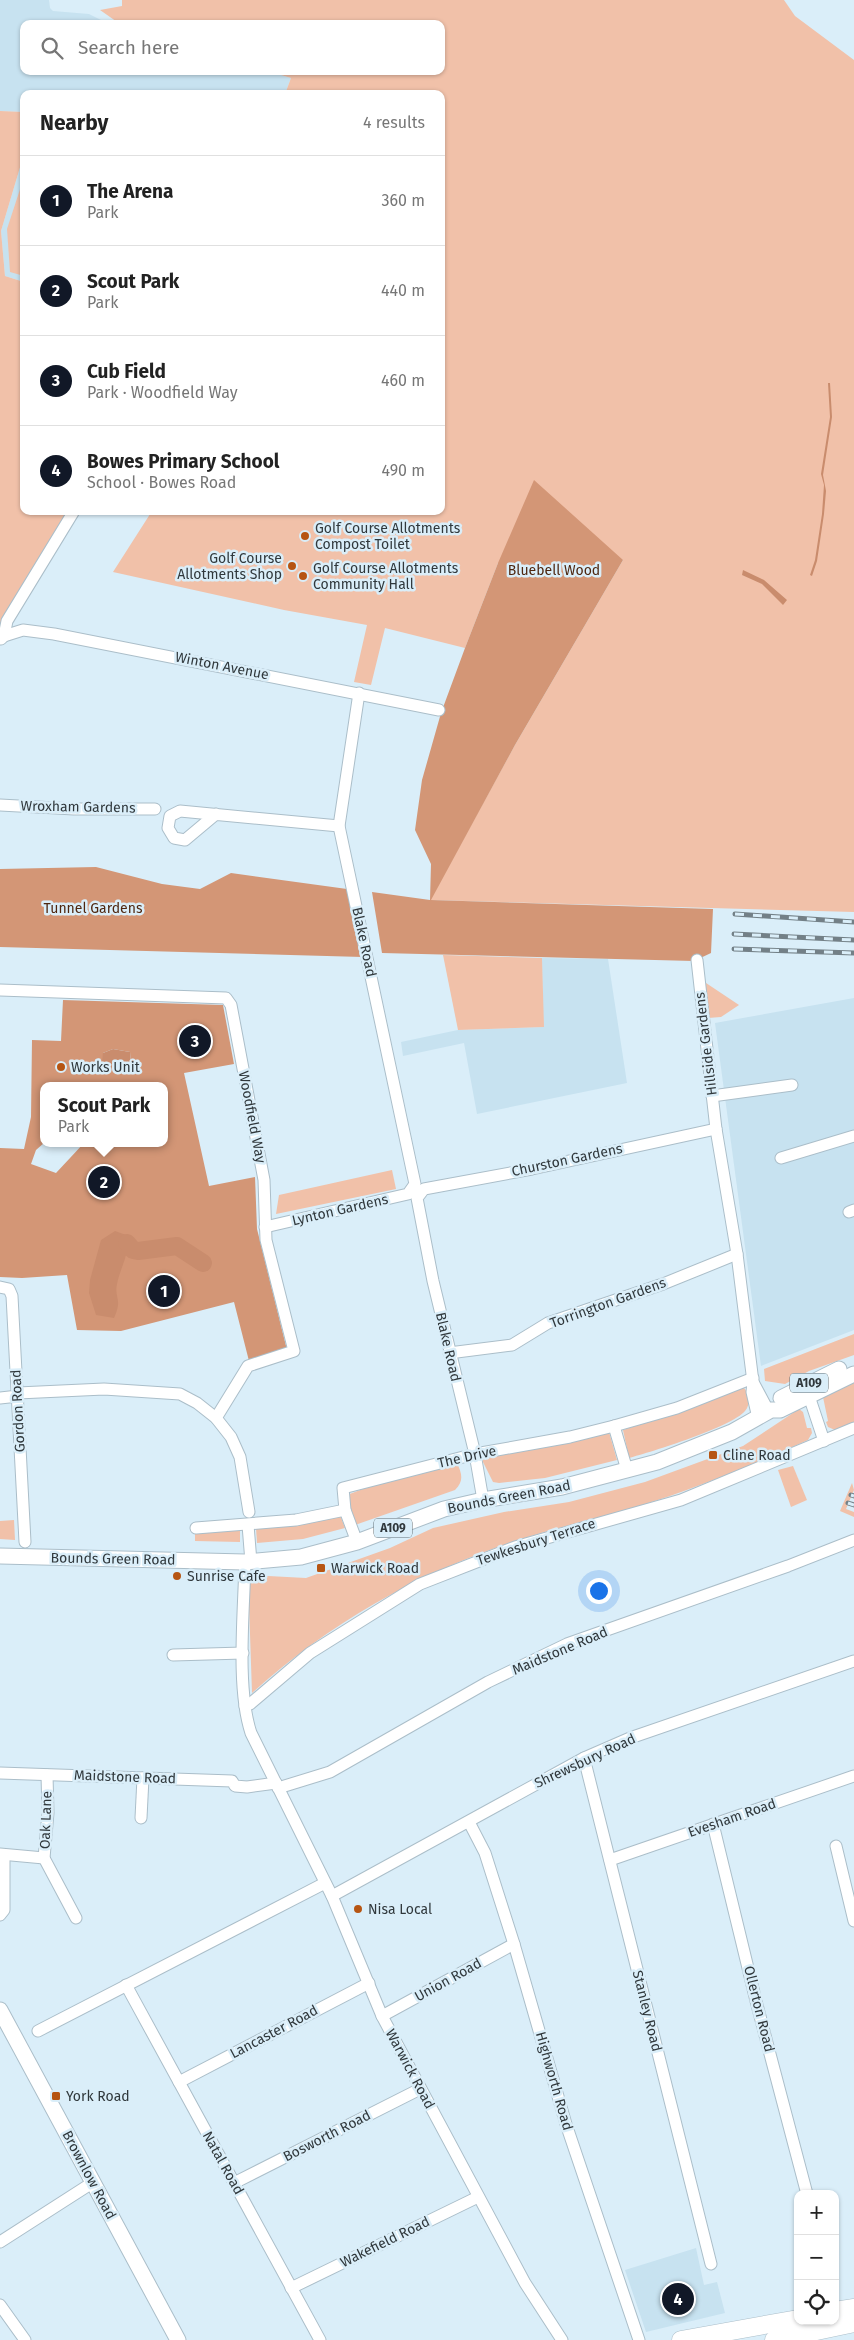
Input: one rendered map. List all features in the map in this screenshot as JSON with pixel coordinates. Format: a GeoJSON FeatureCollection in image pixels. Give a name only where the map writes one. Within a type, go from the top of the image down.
{"type":"FeatureCollection","features":[{"type":"Feature","properties":{"kind":"highway"},"geometry":{"type":"LineString","coordinates":[[839,2310],[854,2308]]}},
{"type":"Feature","properties":{"kind":"highway"},"geometry":{"type":"LineString","coordinates":[[681,2340],[794,2320]]}},
{"type":"Feature","properties":{"kind":"highway"},"geometry":{"type":"LineString","coordinates":[[774,2340],[854,2323]]}},
{"type":"Feature","properties":{"kind":"main road","name":"Bounds Green Road"},"geometry":{"type":"LineString","coordinates":[[807,1390],[854,1364]]}},
{"type":"Feature","properties":{"kind":"main road","name":"Bounds Green Road"},"geometry":{"type":"LineString","coordinates":[[0,1556],[248,1562],[301,1557],[358,1542],[444,1509],[483,1500],[562,1487],[657,1462],[732,1432],[766,1413],[778,1400],[854,1374]]}},
{"type":"Feature","properties":{"kind":"main road","name":"Brownlow Road"},"geometry":{"type":"LineString","coordinates":[[0,2010],[178,2340]]}},
{"type":"Feature","properties":{"kind":"street"},"geometry":{"type":"LineString","coordinates":[[2,638],[7,621],[72,515]]}},
{"type":"Feature","properties":{"kind":"street","name":"Winton Avenue"},"geometry":{"type":"LineString","coordinates":[[2,638],[22,630],[54,634],[439,710]]}},
{"type":"Feature","properties":{"kind":"street","name":"Blake Road"},"geometry":{"type":"LineString","coordinates":[[359,693],[340,826],[415,1184],[429,1262],[475,1454],[483,1500]]}},
{"type":"Feature","properties":{"kind":"street","name":"Wroxham Gardens"},"geometry":{"type":"LineString","coordinates":[[0,805],[74,809],[155,809]]}},
{"type":"Feature","properties":{"kind":"street"},"geometry":{"type":"LineString","coordinates":[[216,814],[340,826]]}},
{"type":"Feature","properties":{"kind":"street","name":"Hillside Gardens"},"geometry":{"type":"LineString","coordinates":[[697,960],[716,1129]]}},
{"type":"Feature","properties":{"kind":"street","name":"Woodfield Way"},"geometry":{"type":"LineString","coordinates":[[0,990],[226,998],[231,1004],[264,1180],[265,1227],[294,1352],[248,1366],[216,1418]]}},
{"type":"Feature","properties":{"kind":"street"},"geometry":{"type":"LineString","coordinates":[[712,1096],[792,1085]]}},
{"type":"Feature","properties":{"kind":"street"},"geometry":{"type":"LineString","coordinates":[[716,1129],[737,1254],[753,1380],[752,1392],[766,1413]]}},
{"type":"Feature","properties":{"kind":"street","name":"Churston Gardens"},"geometry":{"type":"LineString","coordinates":[[416,1191],[716,1129]]}},
{"type":"Feature","properties":{"kind":"street"},"geometry":{"type":"LineString","coordinates":[[781,1158],[854,1136]]}},
{"type":"Feature","properties":{"kind":"street","name":"Lynton Gardens"},"geometry":{"type":"LineString","coordinates":[[265,1227],[416,1191]]}},
{"type":"Feature","properties":{"kind":"street","name":"Torrington Gardens"},"geometry":{"type":"LineString","coordinates":[[450,1353],[512,1345],[548,1323],[663,1284],[737,1254]]}},
{"type":"Feature","properties":{"kind":"street","name":"Gordon Road"},"geometry":{"type":"LineString","coordinates":[[0,1286],[9,1289],[12,1296],[25,1542]]}},
{"type":"Feature","properties":{"kind":"street","name":"The Drive"},"geometry":{"type":"LineString","coordinates":[[358,1542],[345,1510],[343,1488],[475,1454],[570,1437],[614,1426],[677,1408],[753,1380]]}},
{"type":"Feature","properties":{"kind":"street"},"geometry":{"type":"LineString","coordinates":[[0,1398],[104,1389],[180,1394],[197,1402],[216,1418],[230,1437],[240,1457],[249,1512]]}},
{"type":"Feature","properties":{"kind":"street"},"geometry":{"type":"LineString","coordinates":[[807,1390],[824,1440]]}},
{"type":"Feature","properties":{"kind":"street"},"geometry":{"type":"LineString","coordinates":[[614,1426],[627,1470]]}},
{"type":"Feature","properties":{"kind":"street","name":"Tewkesbury Terrace"},"geometry":{"type":"LineString","coordinates":[[245,1706],[250,1704],[315,1649],[420,1584],[515,1547],[681,1500],[854,1428]]}},
{"type":"Feature","properties":{"kind":"street"},"geometry":{"type":"LineString","coordinates":[[196,1528],[296,1520],[345,1510]]}},
{"type":"Feature","properties":{"kind":"street"},"geometry":{"type":"LineString","coordinates":[[245,1706],[243,1653],[248,1524]]}},
{"type":"Feature","properties":{"kind":"street","name":"Maidstone Road"},"geometry":{"type":"LineString","coordinates":[[0,1773],[232,1780],[235,1786],[247,1787],[277,1785],[330,1772],[488,1682],[567,1644],[788,1566],[854,1540]]}},
{"type":"Feature","properties":{"kind":"street"},"geometry":{"type":"LineString","coordinates":[[173,1656],[243,1653]]}},
{"type":"Feature","properties":{"kind":"street","name":"Shrewsbury Road"},"geometry":{"type":"LineString","coordinates":[[332,1896],[584,1758],[630,1738],[854,1661]]}},
{"type":"Feature","properties":{"kind":"street","name":"Warwick Road"},"geometry":{"type":"LineString","coordinates":[[245,1706],[248,1723],[332,1896],[382,2016],[525,2283],[562,2340]]}},
{"type":"Feature","properties":{"kind":"street","name":"Stanley Road"},"geometry":{"type":"LineString","coordinates":[[584,1758],[711,2264]]}},
{"type":"Feature","properties":{"kind":"street","name":"Oak Lane"},"geometry":{"type":"LineString","coordinates":[[48,1775],[48,1813],[44,1858],[76,1918]]}},
{"type":"Feature","properties":{"kind":"street","name":"Evesham Road"},"geometry":{"type":"LineString","coordinates":[[610,1860],[854,1776]]}},
{"type":"Feature","properties":{"kind":"street"},"geometry":{"type":"LineString","coordinates":[[141,1818],[143,1778]]}},
{"type":"Feature","properties":{"kind":"street","name":"Highworth Road"},"geometry":{"type":"LineString","coordinates":[[469,1822],[485,1853],[514,1944],[566,2124],[639,2340]]}},
{"type":"Feature","properties":{"kind":"street","name":"Ollerton Road"},"geometry":{"type":"LineString","coordinates":[[713,1824],[756,2001],[806,2190]]}},
{"type":"Feature","properties":{"kind":"street"},"geometry":{"type":"LineString","coordinates":[[836,1846],[852,1900],[854,1921]]}},
{"type":"Feature","properties":{"kind":"street"},"geometry":{"type":"LineString","coordinates":[[0,1915],[4,1910],[2,1854],[44,1858]]}},
{"type":"Feature","properties":{"kind":"street"},"geometry":{"type":"LineString","coordinates":[[38,2031],[325,1882]]}},
{"type":"Feature","properties":{"kind":"street","name":"Union Road"},"geometry":{"type":"LineString","coordinates":[[382,2016],[514,1944]]}},
{"type":"Feature","properties":{"kind":"street","name":"Lancaster Road"},"geometry":{"type":"LineString","coordinates":[[179,2082],[369,1983]]}},
{"type":"Feature","properties":{"kind":"street","name":"Natal Road"},"geometry":{"type":"LineString","coordinates":[[126,1985],[320,2340]]}},
{"type":"Feature","properties":{"kind":"street","name":"Bosworth Road"},"geometry":{"type":"LineString","coordinates":[[234,2183],[420,2089]]}},
{"type":"Feature","properties":{"kind":"street"},"geometry":{"type":"LineString","coordinates":[[0,2242],[92,2183]]}},
{"type":"Feature","properties":{"kind":"street","name":"Wakefield Road"},"geometry":{"type":"LineString","coordinates":[[291,2288],[478,2196]]}},
{"type":"Feature","properties":{"kind":"street"},"geometry":{"type":"LineString","coordinates":[[0,2305],[24,2340]]}},
{"type":"Feature","properties":{"kind":"shaded area"},"geometry":{"type":"Polygon","coordinates":[[[0,0],[49,0],[50,8],[53,11],[89,14],[101,20],[20,20],[20,75],[281,75],[291,78],[286,90],[20,90],[20,112],[0,111],[0,0]]]}},
{"type":"Feature","properties":{"kind":"shaded area"},"geometry":{"type":"Polygon","coordinates":[[[122,0],[784,0],[795,16],[854,60],[854,912],[430,900],[515,745],[623,560],[498,563],[465,648],[385,628],[371,685],[354,682],[367,625],[284,610],[113,572],[149,515],[445,515],[445,90],[286,90],[291,78],[281,75],[445,75],[445,20],[114,20],[100,10],[122,6],[122,0]]]}},
{"type":"Feature","properties":{"kind":"shaded area"},"geometry":{"type":"Polygon","coordinates":[[[0,111],[20,112],[20,167],[1,231],[5,276],[20,281],[20,515],[72,515],[7,621],[0,624],[0,111]]]}},
{"type":"Feature","properties":{"kind":"shaded area"},"geometry":{"type":"Polygon","coordinates":[[[20,167],[20,281],[5,276],[1,231],[20,167]]]}},
{"type":"Feature","properties":{"kind":"shaded area"},"geometry":{"type":"Polygon","coordinates":[[[20,189],[20,275],[10,272],[7,229],[20,189]]]}},
{"type":"Feature","properties":{"kind":"shaded area"},"geometry":{"type":"Polygon","coordinates":[[[828,383],[830,383],[832,417],[823,475],[826,491],[817,561],[812,576],[810,575],[815,560],[822,514],[824,485],[821,474],[830,417],[828,383]]]}},
{"type":"Feature","properties":{"kind":"shaded area"},"geometry":{"type":"Polygon","coordinates":[[[743,570],[764,580],[787,600],[783,605],[762,584],[742,575],[743,570]]]}},
{"type":"Feature","properties":{"kind":"shaded area"},"geometry":{"type":"Polygon","coordinates":[[[443,955],[542,958],[544,1027],[458,1030],[443,955]]]}},
{"type":"Feature","properties":{"kind":"shaded area"},"geometry":{"type":"Polygon","coordinates":[[[542,958],[608,959],[627,1083],[477,1114],[464,1043],[403,1056],[401,1042],[458,1030],[543,1027],[542,958]]]}},
{"type":"Feature","properties":{"kind":"shaded area"},"geometry":{"type":"Polygon","coordinates":[[[703,981],[739,1005],[721,1017],[708,1018],[703,981]]]}},
{"type":"Feature","properties":{"kind":"shaded area"},"geometry":{"type":"Polygon","coordinates":[[[854,998],[854,1330],[761,1366],[715,1023],[854,998]]]}},
{"type":"Feature","properties":{"kind":"shaded area"},"geometry":{"type":"Polygon","coordinates":[[[113,1049],[130,1052],[131,1067],[107,1071],[102,1062],[103,1053],[113,1049]]]}},
{"type":"Feature","properties":{"kind":"shaded area"},"geometry":{"type":"Polygon","coordinates":[[[392,1170],[396,1189],[276,1214],[279,1195],[392,1170]]]}},
{"type":"Feature","properties":{"kind":"shaded area"},"geometry":{"type":"Polygon","coordinates":[[[115,1231],[126,1235],[127,1249],[116,1289],[118,1306],[114,1318],[96,1315],[89,1293],[90,1280],[101,1240],[115,1231]]]}},
{"type":"Feature","properties":{"kind":"shaded area"},"geometry":{"type":"Polygon","coordinates":[[[854,1334],[854,1355],[809,1371],[785,1384],[765,1381],[764,1369],[854,1334]]]}},
{"type":"Feature","properties":{"kind":"shaded area"},"geometry":{"type":"Polygon","coordinates":[[[854,1380],[854,1422],[835,1430],[828,1427],[823,1397],[854,1380]]]}},
{"type":"Feature","properties":{"kind":"shaded area"},"geometry":{"type":"Polygon","coordinates":[[[743,1387],[748,1395],[749,1402],[745,1411],[737,1417],[690,1438],[629,1458],[623,1430],[743,1387]]]}},
{"type":"Feature","properties":{"kind":"shaded area"},"geometry":{"type":"Polygon","coordinates":[[[799,1409],[803,1412],[807,1428],[811,1428],[812,1433],[808,1440],[680,1492],[636,1507],[515,1541],[444,1569],[409,1585],[343,1623],[281,1668],[252,1693],[248,1575],[306,1578],[390,1548],[433,1528],[504,1512],[569,1502],[645,1482],[743,1446],[799,1409]]]}},
{"type":"Feature","properties":{"kind":"shaded area"},"geometry":{"type":"Polygon","coordinates":[[[609,1432],[617,1460],[545,1478],[493,1482],[481,1458],[609,1432]]]}},
{"type":"Feature","properties":{"kind":"shaded area"},"geometry":{"type":"Polygon","coordinates":[[[457,1463],[461,1477],[460,1484],[455,1490],[355,1525],[347,1495],[376,1484],[457,1463]]]}},
{"type":"Feature","properties":{"kind":"shaded area"},"geometry":{"type":"Polygon","coordinates":[[[793,1466],[807,1500],[791,1507],[778,1470],[793,1466]]]}},
{"type":"Feature","properties":{"kind":"shaded area"},"geometry":{"type":"Polygon","coordinates":[[[852,1483],[854,1490],[846,1509],[854,1512],[854,1517],[840,1511],[852,1483]]]}},
{"type":"Feature","properties":{"kind":"shaded area"},"geometry":{"type":"Polygon","coordinates":[[[340,1515],[345,1528],[303,1539],[257,1543],[256,1528],[340,1515]]]}},
{"type":"Feature","properties":{"kind":"shaded area"},"geometry":{"type":"Polygon","coordinates":[[[14,1520],[15,1540],[0,1539],[0,1521],[14,1520]]]}},
{"type":"Feature","properties":{"kind":"shaded area"},"geometry":{"type":"Polygon","coordinates":[[[240,1529],[240,1542],[195,1541],[195,1531],[240,1529]]]}},
{"type":"Feature","properties":{"kind":"shaded area"},"geometry":{"type":"Polygon","coordinates":[[[696,2248],[704,2285],[717,2282],[725,2313],[646,2332],[625,2270],[696,2248]]]}},
{"type":"Feature","properties":{"kind":"green space","name":"Bluebell Wood"},"geometry":{"type":"Polygon","coordinates":[[[534,480],[623,560],[515,745],[431,900],[713,909],[711,953],[694,961],[382,953],[372,892],[430,900],[431,864],[415,830],[422,780],[441,713],[465,648],[498,563],[534,480]]]}},
{"type":"Feature","properties":{"kind":"green space","name":"Tunnel Gardens"},"geometry":{"type":"Polygon","coordinates":[[[96,867],[162,884],[200,889],[231,873],[347,889],[363,957],[0,947],[0,869],[96,867]]]}},
{"type":"Feature","properties":{"kind":"green space"},"geometry":{"type":"Polygon","coordinates":[[[63,1000],[223,1005],[234,1064],[184,1073],[209,1186],[255,1177],[257,1229],[287,1350],[249,1361],[234,1302],[121,1331],[77,1330],[67,1275],[22,1278],[0,1277],[0,1148],[24,1149],[31,1117],[32,1040],[61,1041],[63,1000]],[[113,1049],[103,1053],[131,1067],[130,1052],[113,1049]]]}},
{"type":"Feature","properties":{"kind":"waterway"},"geometry":{"type":"LineString","coordinates":[[127,1243],[133,1250],[138,1251],[177,1246],[203,1263]]}},
{"type":"Feature","properties":{"kind":"railway"},"geometry":{"type":"LineString","coordinates":[[735,914],[854,922]]}},
{"type":"Feature","properties":{"kind":"railway"},"geometry":{"type":"LineString","coordinates":[[734,934],[854,940]]}},
{"type":"Feature","properties":{"kind":"railway"},"geometry":{"type":"LineString","coordinates":[[734,949],[854,953]]}},
{"type":"Feature","properties":{"kind":"railway"},"geometry":{"type":"LineString","coordinates":[[848,1503],[854,1505]]}},
{"type":"Feature","properties":{"kind":"place","name":"Golf Course Allotments Compost Toilet"},"geometry":{"type":"Point","coordinates":[305,536]}},
{"type":"Feature","properties":{"kind":"place","name":"Golf Course Allotments Shop"},"geometry":{"type":"Point","coordinates":[292,566]}},
{"type":"Feature","properties":{"kind":"place","name":"Golf Course Allotments Community Hall"},"geometry":{"type":"Point","coordinates":[303,576]}},
{"type":"Feature","properties":{"kind":"place","name":"Cub Field"},"geometry":{"type":"Point","coordinates":[195,1041]}},
{"type":"Feature","properties":{"kind":"place","name":"Works Unit"},"geometry":{"type":"Point","coordinates":[61,1067]}},
{"type":"Feature","properties":{"kind":"place","name":"Scout Park"},"geometry":{"type":"Point","coordinates":[104,1182]}},
{"type":"Feature","properties":{"kind":"place","name":"The Arena"},"geometry":{"type":"Point","coordinates":[164,1291]}},
{"type":"Feature","properties":{"kind":"place","name":"Cline Road"},"geometry":{"type":"Point","coordinates":[713,1455]}},
{"type":"Feature","properties":{"kind":"place","name":"Warwick Road"},"geometry":{"type":"Point","coordinates":[321,1568]}},
{"type":"Feature","properties":{"kind":"place","name":"Sunrise Cafe"},"geometry":{"type":"Point","coordinates":[177,1576]}},
{"type":"Feature","properties":{"kind":"place","name":"Nisa Local"},"geometry":{"type":"Point","coordinates":[358,1909]}},
{"type":"Feature","properties":{"kind":"place","name":"York Road"},"geometry":{"type":"Point","coordinates":[56,2096]}},
{"type":"Feature","properties":{"kind":"place","name":"Bowes Primary School"},"geometry":{"type":"Point","coordinates":[678,2299]}}]}
